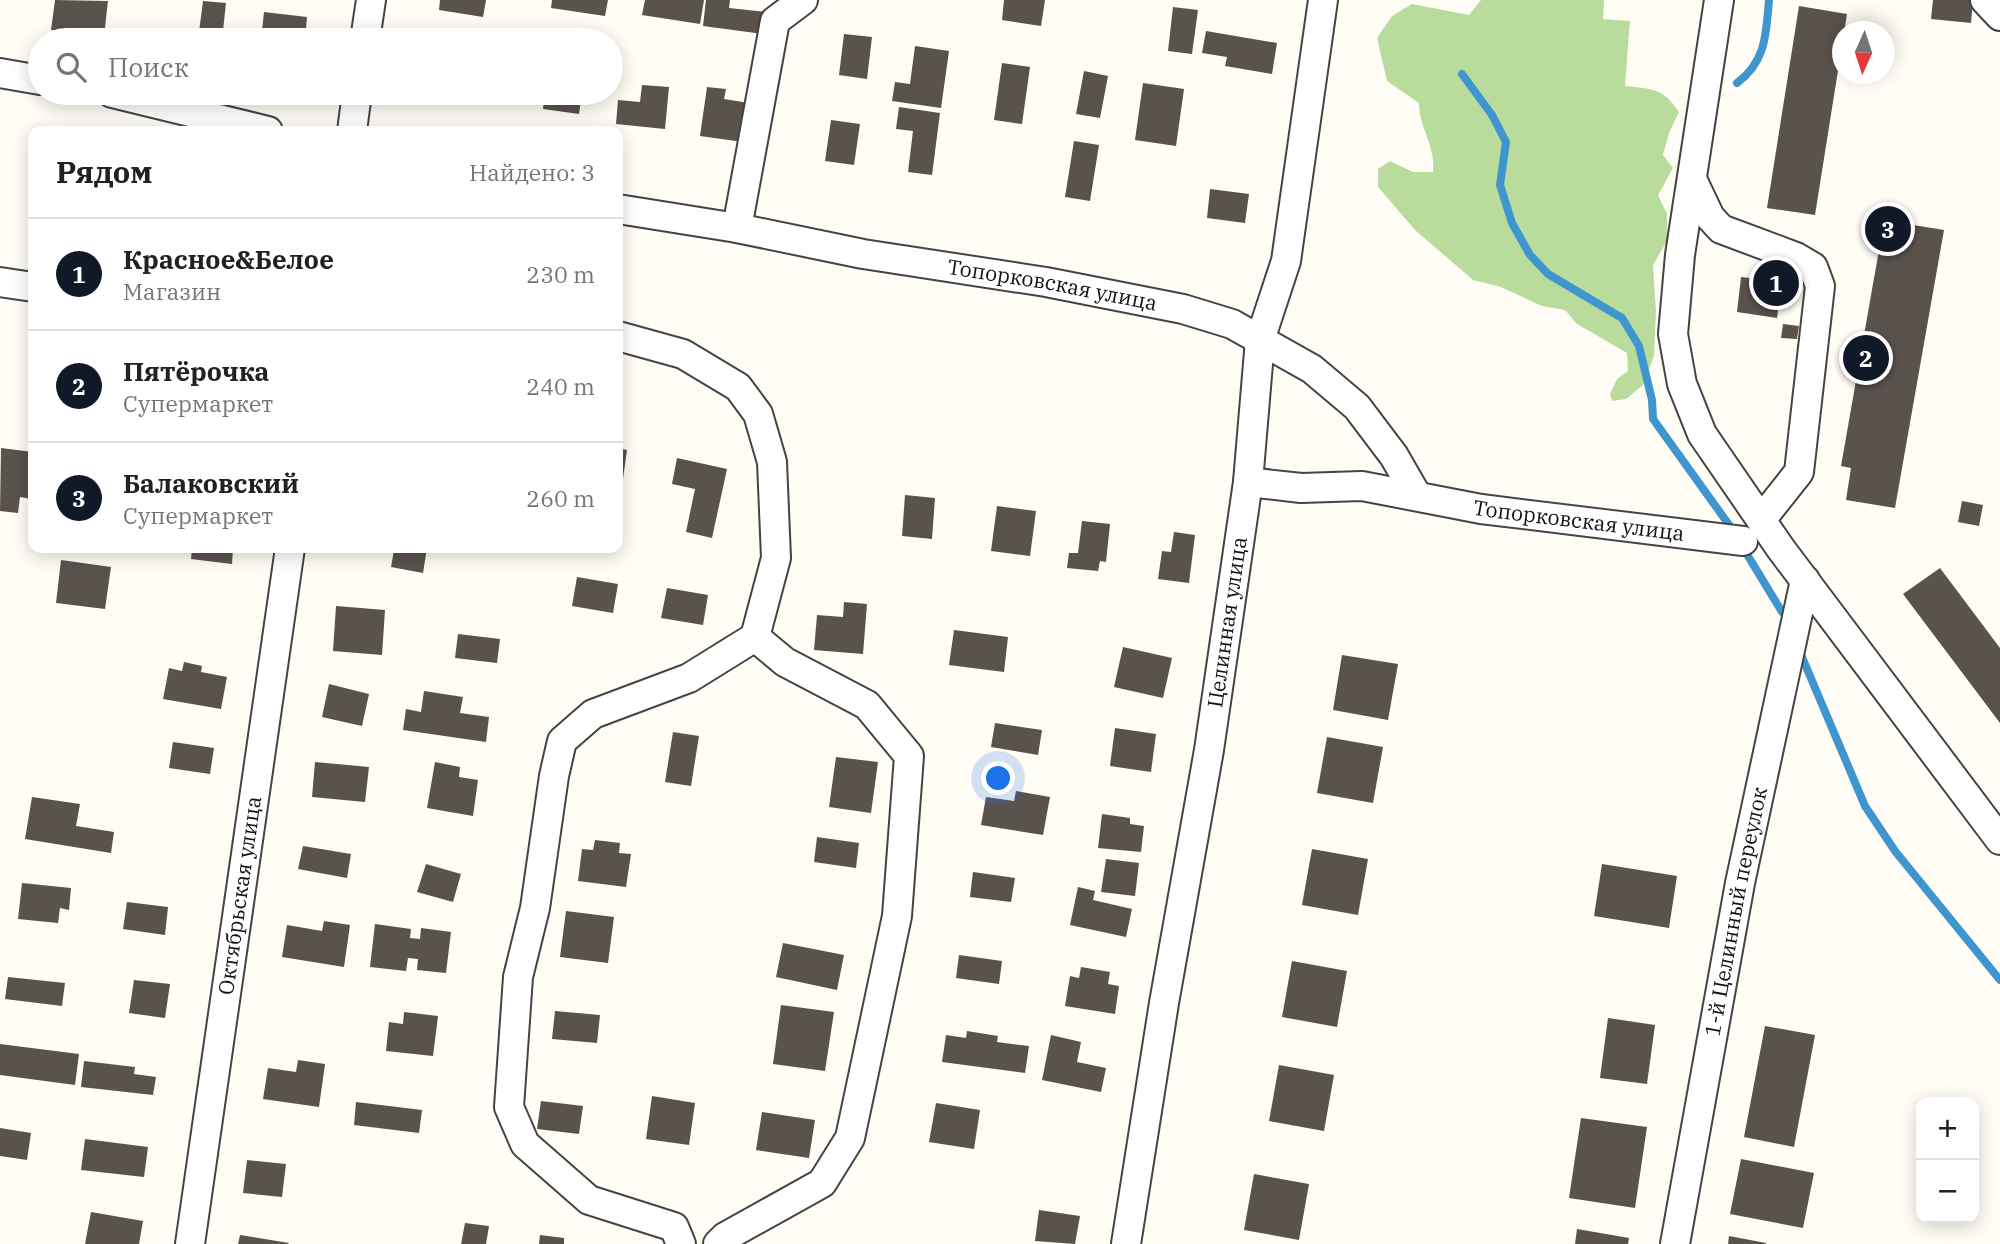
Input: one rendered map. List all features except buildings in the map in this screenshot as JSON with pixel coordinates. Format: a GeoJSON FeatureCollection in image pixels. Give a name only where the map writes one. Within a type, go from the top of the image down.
{"type":"FeatureCollection","features":[{"type":"Feature","properties":{"kind":"street"},"geometry":{"type":"LineString","coordinates":[[367,28],[371,0]]}},
{"type":"Feature","properties":{"kind":"street"},"geometry":{"type":"LineString","coordinates":[[737,228],[775,21],[803,0]]}},
{"type":"Feature","properties":{"kind":"street","name":"Целинная улица"},"geometry":{"type":"LineString","coordinates":[[1126,1244],[1164,1003],[1209,750],[1248,482],[1260,340],[1286,261],[1323,0]]}},
{"type":"Feature","properties":{"kind":"street"},"geometry":{"type":"LineString","coordinates":[[1719,0],[1680,255],[1673,334],[1682,384],[1702,434],[1752,530],[1805,580],[2000,840]]}},
{"type":"Feature","properties":{"kind":"street"},"geometry":{"type":"LineString","coordinates":[[1984,0],[2000,16]]}},
{"type":"Feature","properties":{"kind":"street"},"geometry":{"type":"LineString","coordinates":[[0,73],[28,78]]}},
{"type":"Feature","properties":{"kind":"street"},"geometry":{"type":"LineString","coordinates":[[161,105],[247,126]]}},
{"type":"Feature","properties":{"kind":"street"},"geometry":{"type":"LineString","coordinates":[[353,126],[355,105]]}},
{"type":"Feature","properties":{"kind":"street"},"geometry":{"type":"LineString","coordinates":[[1692,179],[1710,217],[1721,229],[1796,257],[1813,267],[1820,286],[1798,472],[1752,530]]}},
{"type":"Feature","properties":{"kind":"street","name":"Топорковская улица"},"geometry":{"type":"LineString","coordinates":[[623,210],[737,228],[863,254],[1046,282],[1183,309],[1232,324],[1312,369],[1357,407],[1394,456],[1417,496]]}},
{"type":"Feature","properties":{"kind":"street"},"geometry":{"type":"LineString","coordinates":[[0,282],[28,286]]}},
{"type":"Feature","properties":{"kind":"street"},"geometry":{"type":"LineString","coordinates":[[623,337],[683,354],[738,387],[758,414],[772,462],[776,558],[755,637],[689,678],[593,714],[562,741],[554,776],[536,908],[518,977],[509,1107],[525,1144],[589,1200],[674,1227],[681,1244]]}},
{"type":"Feature","properties":{"kind":"street","name":"Топорковская улица"},"geometry":{"type":"LineString","coordinates":[[1248,482],[1301,488],[1362,486],[1628,529],[1752,530]]}},
{"type":"Feature","properties":{"kind":"street","name":"Октябрьская улица"},"geometry":{"type":"LineString","coordinates":[[190,1244],[289,553]]}},
{"type":"Feature","properties":{"kind":"street","name":"1-й Целинный переулок"},"geometry":{"type":"LineString","coordinates":[[1675,1244],[1740,883],[1805,580]]}},
{"type":"Feature","properties":{"kind":"street"},"geometry":{"type":"LineString","coordinates":[[718,1244],[725,1237],[822,1183],[850,1138],[897,916],[909,757],[867,705],[785,662],[755,637]]}},
{"type":"Feature","properties":{"kind":"green space"},"geometry":{"type":"Polygon","coordinates":[[[1481,0],[1604,0],[1603,19],[1630,21],[1625,86],[1656,91],[1668,98],[1679,112],[1663,155],[1673,168],[1658,195],[1667,214],[1667,241],[1653,265],[1656,312],[1654,356],[1643,385],[1626,399],[1612,401],[1610,394],[1617,379],[1628,371],[1627,353],[1577,324],[1565,310],[1542,306],[1501,287],[1473,280],[1415,230],[1378,187],[1378,169],[1390,161],[1413,172],[1433,172],[1433,163],[1419,103],[1387,81],[1377,38],[1392,16],[1412,4],[1469,15],[1481,0]]]}},
{"type":"Feature","properties":{"kind":"waterway"},"geometry":{"type":"LineString","coordinates":[[1737,83],[1754,66],[1763,46],[1769,0]]}},
{"type":"Feature","properties":{"kind":"waterway"},"geometry":{"type":"LineString","coordinates":[[1462,74],[1492,115],[1506,142],[1500,185],[1512,223],[1530,255],[1548,274],[1622,318],[1639,346],[1652,400],[1653,419],[1732,529]]}},
{"type":"Feature","properties":{"kind":"waterway"},"geometry":{"type":"LineString","coordinates":[[1748,556],[1782,612]]}},
{"type":"Feature","properties":{"kind":"waterway"},"geometry":{"type":"LineString","coordinates":[[1802,657],[1865,806],[1895,851],[2000,980]]}},
{"type":"Feature","properties":{"kind":"place","name":"Балаковский"},"geometry":{"type":"Point","coordinates":[1888,229]}},
{"type":"Feature","properties":{"kind":"place","name":"Красное&Белое"},"geometry":{"type":"Point","coordinates":[1776,283]}},
{"type":"Feature","properties":{"kind":"place","name":"Пятёрочка"},"geometry":{"type":"Point","coordinates":[1866,358]}}]}
